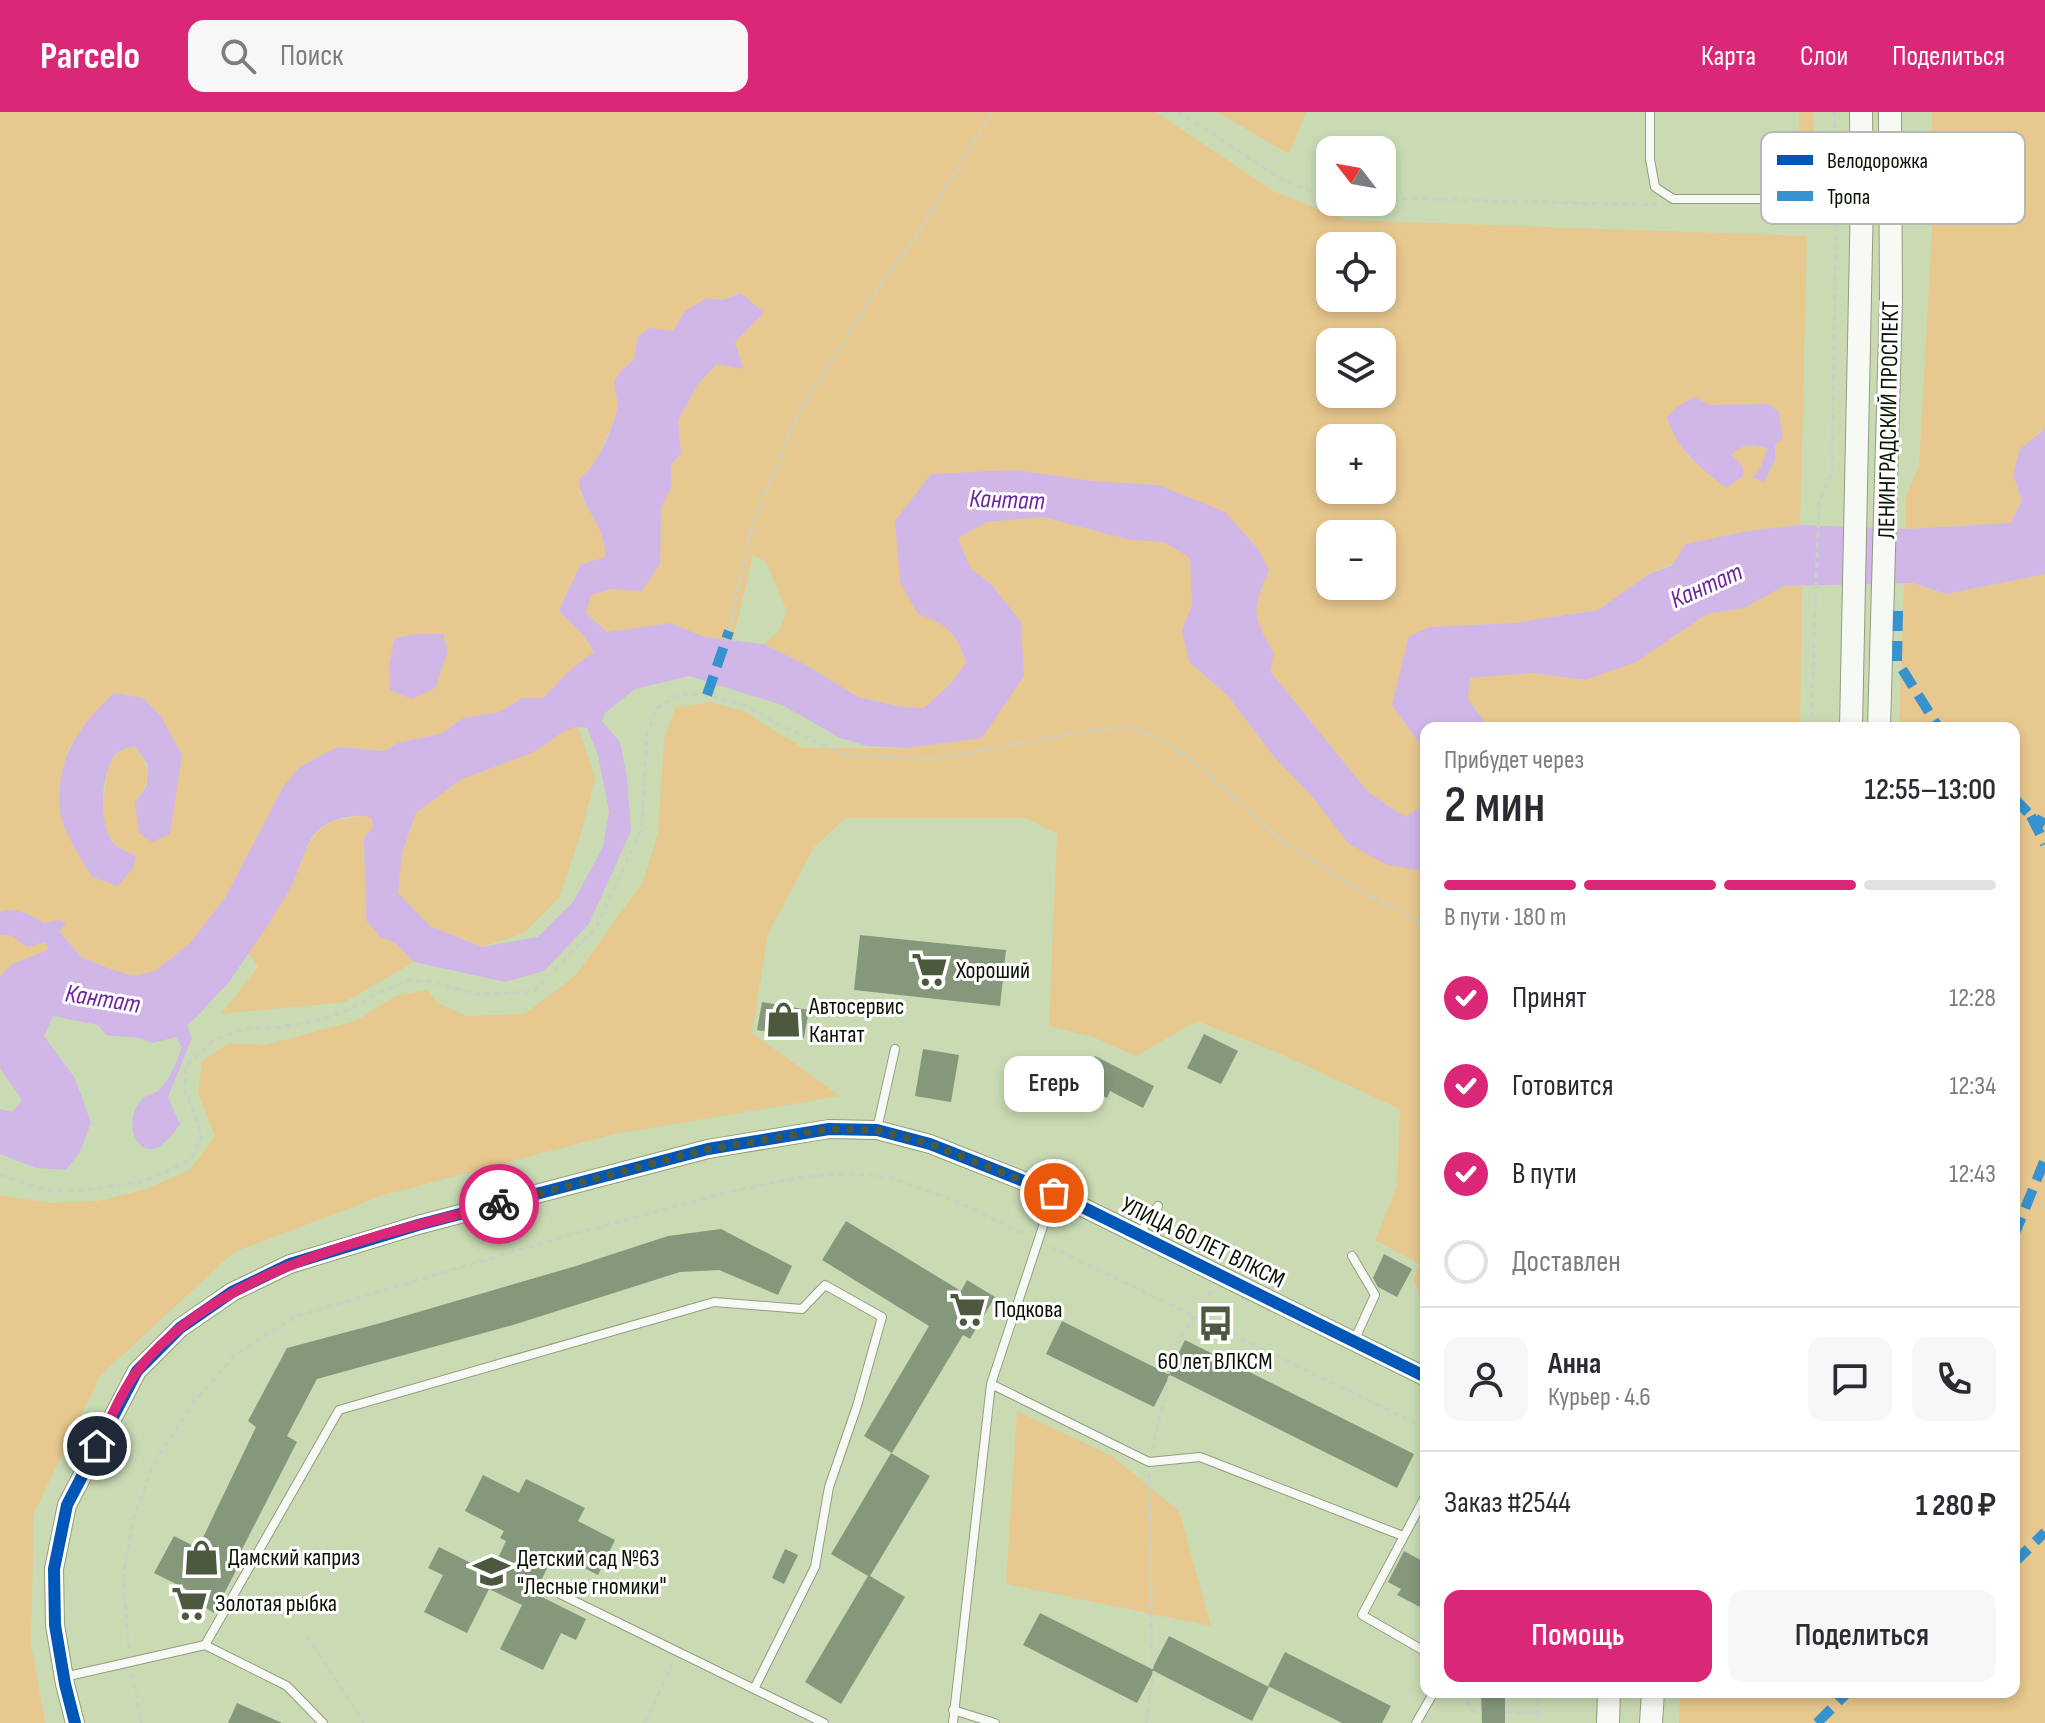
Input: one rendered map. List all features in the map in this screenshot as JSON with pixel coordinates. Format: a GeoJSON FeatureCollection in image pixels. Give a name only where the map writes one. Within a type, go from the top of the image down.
{"type":"FeatureCollection","features":[{"type":"Feature","properties":{"kind":"main road","name":"ЛЕНИНГРАДСКИЙ ПРОСПЕКТ"},"geometry":{"type":"LineString","coordinates":[[1861,112],[1861,132]]}},
{"type":"Feature","properties":{"kind":"main road","name":"ЛЕНИНГРАДСКИЙ ПРОСПЕКТ"},"geometry":{"type":"LineString","coordinates":[[1890,112],[1890,132]]}},
{"type":"Feature","properties":{"kind":"main road","name":"ЛЕНИНГРАДСКИЙ ПРОСПЕКТ"},"geometry":{"type":"LineString","coordinates":[[1851,722],[1861,224]]}},
{"type":"Feature","properties":{"kind":"main road","name":"ЛЕНИНГРАДСКИЙ ПРОСПЕКТ"},"geometry":{"type":"LineString","coordinates":[[1879,722],[1892,224]]}},
{"type":"Feature","properties":{"kind":"main road"},"geometry":{"type":"LineString","coordinates":[[1608,1698],[1608,1723]]}},
{"type":"Feature","properties":{"kind":"main road"},"geometry":{"type":"LineString","coordinates":[[1651,1723],[1653,1698]]}},
{"type":"Feature","properties":{"kind":"street","name":"УЛИЦА 60 ЛЕТ ВЛКСМ"},"geometry":{"type":"LineString","coordinates":[[75,1723],[55,1625],[54,1569],[67,1505],[137,1371],[180,1328],[232,1292],[290,1264],[418,1225],[708,1149],[829,1129],[877,1130],[930,1144],[1054,1193],[1420,1374]]}},
{"type":"Feature","properties":{"kind":"lane"},"geometry":{"type":"LineString","coordinates":[[1650,112],[1650,159],[1655,187],[1673,199],[1761,198]]}},
{"type":"Feature","properties":{"kind":"lane"},"geometry":{"type":"LineString","coordinates":[[877,1130],[895,1049]]}},
{"type":"Feature","properties":{"kind":"lane"},"geometry":{"type":"LineString","coordinates":[[953,1723],[991,1384],[1054,1193]]}},
{"type":"Feature","properties":{"kind":"lane"},"geometry":{"type":"LineString","coordinates":[[1138,1235],[1158,1206]]}},
{"type":"Feature","properties":{"kind":"lane"},"geometry":{"type":"LineString","coordinates":[[1352,1256],[1375,1295],[1354,1342]]}},
{"type":"Feature","properties":{"kind":"lane"},"geometry":{"type":"LineString","coordinates":[[205,1645],[339,1410],[714,1302],[802,1309],[825,1285],[882,1317],[857,1406],[829,1487],[815,1567],[754,1689]]}},
{"type":"Feature","properties":{"kind":"lane"},"geometry":{"type":"LineString","coordinates":[[991,1384],[1149,1462],[1200,1457],[1403,1536]]}},
{"type":"Feature","properties":{"kind":"lane"},"geometry":{"type":"LineString","coordinates":[[1420,1506],[1362,1615],[1420,1649]]}},
{"type":"Feature","properties":{"kind":"lane"},"geometry":{"type":"LineString","coordinates":[[560,1594],[824,1723]]}},
{"type":"Feature","properties":{"kind":"lane"},"geometry":{"type":"LineString","coordinates":[[64,1677],[205,1645],[287,1686],[323,1723]]}},
{"type":"Feature","properties":{"kind":"lane"},"geometry":{"type":"LineString","coordinates":[[1416,1723],[1431,1698]]}},
{"type":"Feature","properties":{"kind":"lane"},"geometry":{"type":"LineString","coordinates":[[1596,1723],[1606,1698]]}},
{"type":"Feature","properties":{"kind":"lane"},"geometry":{"type":"LineString","coordinates":[[953,1710],[995,1723]]}},
{"type":"Feature","properties":{"kind":"path"},"geometry":{"type":"LineString","coordinates":[[729,631],[749,536],[798,413],[871,298],[912,242],[993,112]]}},
{"type":"Feature","properties":{"kind":"path"},"geometry":{"type":"LineString","coordinates":[[1178,112],[1280,178],[1316,194]]}},
{"type":"Feature","properties":{"kind":"path"},"geometry":{"type":"LineString","coordinates":[[1834,112],[1834,132]]}},
{"type":"Feature","properties":{"kind":"path"},"geometry":{"type":"LineString","coordinates":[[1396,198],[1670,206]]}},
{"type":"Feature","properties":{"kind":"path"},"geometry":{"type":"LineString","coordinates":[[1811,722],[1819,503],[1832,472],[1836,224]]}},
{"type":"Feature","properties":{"kind":"path"},"geometry":{"type":"LineString","coordinates":[[0,1175],[48,1191],[83,1190],[142,1182],[191,1160],[202,1135],[185,1091],[186,1066],[213,1040],[244,1029],[317,1021],[351,1009],[406,981],[428,981],[476,994],[533,992],[596,928],[642,828],[647,734],[657,708],[679,694],[707,695],[747,706],[844,755],[934,759],[1088,731],[1128,727],[1169,743],[1208,773],[1279,839],[1345,882],[1420,922]]}},
{"type":"Feature","properties":{"kind":"path"},"geometry":{"type":"LineString","coordinates":[[141,1723],[131,1662],[123,1578],[133,1520],[153,1465],[193,1403],[236,1354],[297,1316],[720,1194],[800,1177],[850,1174],[890,1177],[958,1202],[1420,1425]]}},
{"type":"Feature","properties":{"kind":"path"},"geometry":{"type":"LineString","coordinates":[[1146,1723],[1153,1670],[1149,1462],[1170,1375]]}},
{"type":"Feature","properties":{"kind":"path"},"geometry":{"type":"LineString","coordinates":[[307,1636],[364,1723]]}},
{"type":"Feature","properties":{"kind":"path"},"geometry":{"type":"LineString","coordinates":[[645,1723],[678,1653]]}},
{"type":"Feature","properties":{"kind":"path"},"geometry":{"type":"LineString","coordinates":[[1465,1698],[1473,1712],[1482,1712]]}},
{"type":"Feature","properties":{"kind":"path"},"geometry":{"type":"LineString","coordinates":[[1538,1698],[1538,1723]]}},
{"type":"Feature","properties":{"kind":"path"},"geometry":{"type":"LineString","coordinates":[[1505,1712],[1538,1713]]}},
{"type":"Feature","properties":{"kind":"shaded area"},"geometry":{"type":"Polygon","coordinates":[[[0,112],[1156,112],[1273,191],[1316,208],[1316,216],[1337,216],[1347,220],[1807,236],[1800,525],[1748,531],[1649,574],[1598,610],[1514,623],[1430,627],[1392,705],[1420,745],[1420,808],[1405,817],[1368,792],[1270,671],[1274,654],[1256,613],[1269,570],[1158,485],[931,474],[918,614],[950,632],[966,664],[924,708],[901,707],[858,697],[806,665],[763,644],[778,632],[787,611],[766,562],[753,555],[733,640],[705,637],[670,623],[607,632],[586,613],[591,595],[611,589],[641,591],[661,508],[672,485],[671,465],[681,453],[678,420],[698,384],[717,364],[743,369],[735,343],[741,293],[685,311],[673,331],[638,337],[634,360],[621,370],[618,411],[579,492],[606,540],[605,557],[580,565],[559,611],[585,637],[594,652],[572,668],[543,698],[522,698],[500,712],[463,718],[441,734],[400,742],[384,751],[337,747],[283,787],[225,898],[189,944],[155,971],[133,976],[81,957],[59,931],[65,924],[47,924],[13,910],[0,912],[0,112]],[[1694,397],[1687,455],[1726,488],[1731,459],[1739,448],[1768,448],[1761,467],[1753,476],[1764,481],[1774,451],[1768,404],[1709,405],[1694,397]],[[115,693],[68,749],[63,776],[60,813],[92,877],[115,845],[105,830],[103,809],[107,768],[118,751],[135,746],[147,768],[147,781],[135,803],[176,786],[182,755],[161,716],[143,698],[115,693]]]}},
{"type":"Feature","properties":{"kind":"shaded area"},"geometry":{"type":"Polygon","coordinates":[[[1217,112],[1306,112],[1289,154],[1217,112]]]}},
{"type":"Feature","properties":{"kind":"shaded area"},"geometry":{"type":"Polygon","coordinates":[[[1799,112],[1813,112],[1814,132],[1800,132],[1799,112]]]}},
{"type":"Feature","properties":{"kind":"shaded area"},"geometry":{"type":"Polygon","coordinates":[[[1932,112],[2045,112],[2045,429],[2040,431],[2013,475],[2022,499],[2011,523],[1906,529],[1906,496],[1919,466],[1932,224],[2025,224],[2025,132],[1932,132],[1932,112]]]}},
{"type":"Feature","properties":{"kind":"shaded area"},"geometry":{"type":"Polygon","coordinates":[[[1042,517],[1131,540],[1164,542],[1190,558],[1192,606],[1182,630],[1189,662],[1228,696],[1274,757],[1310,794],[1420,870],[1420,1295],[1414,1280],[1419,1264],[1375,1240],[1397,1187],[1400,1109],[1274,1051],[1197,1021],[1136,1056],[1093,1037],[1049,1026],[1057,834],[1026,818],[846,818],[814,847],[768,934],[752,1033],[840,1096],[615,1134],[384,1195],[234,1252],[100,1376],[34,1513],[31,1643],[45,1723],[0,1723],[0,1195],[50,1203],[98,1201],[143,1190],[190,1170],[215,1136],[198,1093],[202,1061],[229,1043],[265,1045],[310,1033],[358,1020],[395,996],[427,990],[438,1003],[467,1016],[525,1014],[576,975],[643,882],[658,832],[664,740],[675,708],[710,702],[743,711],[803,748],[906,748],[982,738],[991,584],[970,568],[957,538],[987,522],[1042,517]]]}},
{"type":"Feature","properties":{"kind":"shaded area"},"geometry":{"type":"Polygon","coordinates":[[[2045,574],[2045,1723],[1679,1723],[1680,1698],[2020,1698],[2020,722],[1899,722],[1904,584],[1913,583],[1946,594],[2045,574]]]}},
{"type":"Feature","properties":{"kind":"shaded area"},"geometry":{"type":"Polygon","coordinates":[[[1784,586],[1802,586],[1800,722],[1485,722],[1467,700],[1469,678],[1533,673],[1585,680],[1671,639],[1707,614],[1744,608],[1784,586]]]}},
{"type":"Feature","properties":{"kind":"shaded area"},"geometry":{"type":"Polygon","coordinates":[[[578,727],[595,777],[582,830],[559,898],[524,933],[482,947],[430,926],[398,893],[402,853],[416,813],[460,780],[534,752],[566,730],[578,727]]]}},
{"type":"Feature","properties":{"kind":"shaded area"},"geometry":{"type":"Polygon","coordinates":[[[365,815],[372,818],[373,827],[364,838],[366,920],[380,937],[394,942],[414,962],[345,1002],[221,1014],[258,967],[248,952],[292,884],[319,829],[334,821],[365,815]]]}},
{"type":"Feature","properties":{"kind":"shaded area"},"geometry":{"type":"Polygon","coordinates":[[[0,935],[12,936],[28,947],[46,942],[48,950],[13,964],[0,976],[0,935]]]}},
{"type":"Feature","properties":{"kind":"shaded area"},"geometry":{"type":"Polygon","coordinates":[[[1017,1411],[1112,1456],[1179,1511],[1211,1626],[1006,1584],[1017,1411]]]}},
{"type":"Feature","properties":{"kind":"water","name":"Кантат"},"geometry":{"type":"Polygon","coordinates":[[[741,293],[764,313],[735,342],[743,369],[717,364],[698,384],[678,420],[681,453],[671,465],[672,485],[661,508],[660,564],[642,591],[611,589],[591,595],[586,613],[607,632],[670,623],[705,637],[763,644],[806,665],[858,697],[901,707],[924,708],[950,684],[966,663],[955,637],[944,626],[918,614],[900,582],[895,521],[931,474],[1015,470],[1093,481],[1158,485],[1225,512],[1258,549],[1269,570],[1256,613],[1274,654],[1270,671],[1368,792],[1405,817],[1420,808],[1420,871],[1385,864],[1348,843],[1310,794],[1274,757],[1228,696],[1189,662],[1182,630],[1192,605],[1190,558],[1164,542],[1131,540],[1042,517],[987,522],[958,538],[970,568],[991,584],[1021,622],[1024,676],[982,738],[906,748],[867,746],[840,738],[782,705],[689,676],[635,689],[605,713],[602,721],[620,742],[627,777],[631,831],[589,924],[544,971],[505,982],[414,962],[394,942],[380,937],[366,920],[364,838],[373,827],[372,818],[352,816],[337,820],[324,825],[314,835],[292,885],[261,936],[227,985],[187,1025],[192,1038],[168,1097],[180,1124],[167,1140],[155,1148],[143,1147],[134,1135],[132,1123],[141,1100],[158,1091],[173,1070],[182,1047],[176,1037],[153,1043],[140,1038],[106,1035],[98,1025],[53,1016],[44,1036],[75,1078],[91,1123],[80,1152],[66,1170],[36,1168],[0,1154],[0,1109],[12,1112],[22,1100],[0,1068],[0,976],[12,964],[48,950],[46,942],[27,947],[12,936],[0,935],[0,912],[17,911],[44,923],[58,920],[66,923],[59,931],[81,957],[108,968],[133,976],[155,971],[189,944],[225,898],[283,787],[300,767],[337,747],[384,751],[400,742],[441,734],[463,718],[500,712],[522,698],[543,698],[572,668],[594,652],[585,637],[559,611],[580,565],[605,557],[602,536],[580,490],[579,479],[597,459],[610,431],[618,405],[614,387],[617,376],[634,360],[638,337],[649,328],[673,331],[685,311],[706,298],[722,300],[741,293]],[[578,727],[566,730],[534,752],[460,780],[416,813],[402,853],[398,893],[430,926],[482,947],[538,937],[573,902],[603,847],[609,812],[598,755],[587,728],[578,727]]]}},
{"type":"Feature","properties":{"kind":"water"},"geometry":{"type":"Polygon","coordinates":[[[1694,397],[1710,405],[1768,404],[1779,412],[1783,438],[1775,445],[1775,460],[1764,482],[1753,477],[1761,467],[1767,448],[1748,446],[1739,448],[1731,455],[1741,464],[1743,476],[1726,488],[1683,448],[1667,417],[1694,397]]]}},
{"type":"Feature","properties":{"kind":"water","name":"Кантат"},"geometry":{"type":"Polygon","coordinates":[[[2045,429],[2045,574],[1946,594],[1913,583],[1784,586],[1744,608],[1707,614],[1636,662],[1585,680],[1533,673],[1470,678],[1468,700],[1485,722],[1420,722],[1420,745],[1392,705],[1409,636],[1430,627],[1514,623],[1598,610],[1649,574],[1671,566],[1686,544],[1748,531],[1800,525],[1906,529],[2011,523],[2022,500],[2013,475],[2020,449],[2045,429]]]}},
{"type":"Feature","properties":{"kind":"water"},"geometry":{"type":"Polygon","coordinates":[[[443,634],[448,651],[435,688],[412,699],[390,690],[389,665],[395,638],[443,634]]]}},
{"type":"Feature","properties":{"kind":"water"},"geometry":{"type":"Polygon","coordinates":[[[114,693],[143,698],[161,716],[182,755],[170,834],[152,842],[139,833],[135,803],[147,785],[148,765],[135,746],[119,752],[111,761],[104,784],[105,824],[114,844],[136,856],[134,867],[118,886],[92,877],[64,827],[59,792],[61,775],[72,745],[90,718],[114,693]]]}},
{"type":"Feature","properties":{"kind":"building","name":"Хороший"},"geometry":{"type":"Polygon","coordinates":[[[860,935],[1006,950],[1000,1006],[854,990],[860,935]]]}},
{"type":"Feature","properties":{"kind":"building","name":"Автосервис Кантат"},"geometry":{"type":"Polygon","coordinates":[[[762,1002],[809,1010],[804,1038],[757,1030],[762,1002]]]}},
{"type":"Feature","properties":{"kind":"building"},"geometry":{"type":"Polygon","coordinates":[[[1204,1034],[1238,1051],[1221,1084],[1187,1068],[1204,1034]]]}},
{"type":"Feature","properties":{"kind":"building"},"geometry":{"type":"Polygon","coordinates":[[[923,1049],[959,1055],[951,1102],[915,1096],[923,1049]]]}},
{"type":"Feature","properties":{"kind":"building"},"geometry":{"type":"Polygon","coordinates":[[[1095,1056],[1154,1086],[1143,1108],[1110,1091],[1107,1098],[1101,1095],[1094,1110],[1067,1096],[1079,1074],[1085,1076],[1095,1056]]]}},
{"type":"Feature","properties":{"kind":"building"},"geometry":{"type":"Polygon","coordinates":[[[846,1221],[961,1291],[967,1280],[995,1297],[970,1339],[963,1335],[892,1453],[864,1436],[929,1326],[822,1260],[846,1221]]]}},
{"type":"Feature","properties":{"kind":"building"},"geometry":{"type":"Polygon","coordinates":[[[721,1229],[792,1266],[778,1295],[719,1270],[680,1272],[513,1325],[317,1379],[287,1436],[297,1442],[236,1561],[240,1563],[214,1613],[206,1608],[201,1616],[182,1606],[186,1589],[154,1573],[174,1536],[198,1548],[256,1427],[248,1421],[287,1348],[576,1266],[668,1236],[721,1229]]]}},
{"type":"Feature","properties":{"kind":"building"},"geometry":{"type":"Polygon","coordinates":[[[1384,1254],[1412,1269],[1397,1297],[1378,1287],[1373,1278],[1384,1254]]]}},
{"type":"Feature","properties":{"kind":"building"},"geometry":{"type":"Polygon","coordinates":[[[1062,1321],[1168,1374],[1185,1340],[1414,1454],[1397,1488],[1170,1375],[1154,1407],[1046,1354],[1062,1321]]]}},
{"type":"Feature","properties":{"kind":"building"},"geometry":{"type":"Polygon","coordinates":[[[891,1453],[930,1476],[870,1576],[905,1597],[841,1704],[805,1682],[868,1576],[831,1554],[891,1453]]]}},
{"type":"Feature","properties":{"kind":"building","name":"Детский сад №63 \"Лесные гномики\""},"geometry":{"type":"Polygon","coordinates":[[[483,1475],[519,1493],[526,1479],[585,1508],[578,1521],[615,1540],[598,1575],[560,1556],[555,1565],[550,1562],[538,1587],[545,1591],[542,1597],[586,1619],[576,1640],[561,1633],[543,1670],[500,1649],[522,1605],[489,1589],[467,1633],[424,1612],[443,1575],[428,1568],[439,1547],[483,1569],[486,1563],[494,1567],[506,1541],[500,1538],[504,1531],[465,1511],[483,1475]]]}},
{"type":"Feature","properties":{"kind":"building"},"geometry":{"type":"Polygon","coordinates":[[[785,1549],[798,1555],[784,1584],[772,1578],[785,1549]]]}},
{"type":"Feature","properties":{"kind":"building"},"geometry":{"type":"Polygon","coordinates":[[[1404,1551],[1420,1560],[1420,1607],[1397,1595],[1401,1589],[1388,1582],[1404,1551]]]}},
{"type":"Feature","properties":{"kind":"building"},"geometry":{"type":"Polygon","coordinates":[[[1040,1613],[1152,1669],[1169,1636],[1269,1687],[1252,1721],[1154,1671],[1137,1703],[1023,1645],[1040,1613]]]}},
{"type":"Feature","properties":{"kind":"building"},"geometry":{"type":"Polygon","coordinates":[[[1285,1652],[1391,1706],[1382,1723],[1342,1723],[1268,1686],[1285,1652]]]}},
{"type":"Feature","properties":{"kind":"building"},"geometry":{"type":"Polygon","coordinates":[[[1481,1698],[1505,1698],[1505,1723],[1482,1723],[1481,1698]]]}},
{"type":"Feature","properties":{"kind":"building"},"geometry":{"type":"Polygon","coordinates":[[[237,1703],[282,1723],[228,1723],[237,1703]]]}},
{"type":"Feature","properties":{"kind":"marked path"},"geometry":{"type":"LineString","coordinates":[[1898,611],[1897,661],[1935,722]]}},
{"type":"Feature","properties":{"kind":"marked path"},"geometry":{"type":"LineString","coordinates":[[707,695],[729,631]]}},
{"type":"Feature","properties":{"kind":"marked path"},"geometry":{"type":"LineString","coordinates":[[2020,804],[2045,824]]}},
{"type":"Feature","properties":{"kind":"marked path"},"geometry":{"type":"LineString","coordinates":[[2031,816],[2045,844]]}},
{"type":"Feature","properties":{"kind":"marked path"},"geometry":{"type":"LineString","coordinates":[[2020,1221],[2045,1159]]}},
{"type":"Feature","properties":{"kind":"marked path"},"geometry":{"type":"LineString","coordinates":[[2020,1557],[2045,1532]]}},
{"type":"Feature","properties":{"kind":"marked path"},"geometry":{"type":"LineString","coordinates":[[1817,1723],[1842,1698]]}},
{"type":"Feature","properties":{"kind":"cycle path"},"geometry":{"type":"LineString","coordinates":[[75,1723],[55,1625],[54,1569],[67,1505],[137,1371],[180,1328],[232,1292],[290,1264],[418,1225],[708,1149],[829,1129],[877,1130],[930,1144],[1054,1193],[1420,1374]]}},
{"type":"Feature","properties":{"kind":"way so far"},"geometry":{"type":"LineString","coordinates":[[499,1204],[708,1149],[829,1129],[877,1130],[930,1144],[1054,1193]]}},
{"type":"Feature","properties":{"kind":"place","name":"Хороший"},"geometry":{"type":"Point","coordinates":[930,970]}},
{"type":"Feature","properties":{"kind":"place","name":"Автосервис Кантат"},"geometry":{"type":"Point","coordinates":[783,1020]}},
{"type":"Feature","properties":{"kind":"place","name":"Егерь"},"geometry":{"type":"Point","coordinates":[1054,1193]}},
{"type":"Feature","properties":{"kind":"place","name":"Подкова"},"geometry":{"type":"Point","coordinates":[968,1309]}},
{"type":"Feature","properties":{"kind":"place","name":"60 лет ВЛКСМ"},"geometry":{"type":"Point","coordinates":[1215,1324]}},
{"type":"Feature","properties":{"kind":"place","name":"Дамский каприз"},"geometry":{"type":"Point","coordinates":[202,1557]}},
{"type":"Feature","properties":{"kind":"place","name":"Детский сад №63 \"Лесные гномики\""},"geometry":{"type":"Point","coordinates":[491,1572]}},
{"type":"Feature","properties":{"kind":"place","name":"Золотая рыбка"},"geometry":{"type":"Point","coordinates":[189,1603]}},
{"type":"Feature","properties":{"kind":"route"},"geometry":{"type":"LineString","coordinates":[[97,1446],[137,1371],[180,1328],[232,1292],[290,1264],[499,1204]]}}]}
